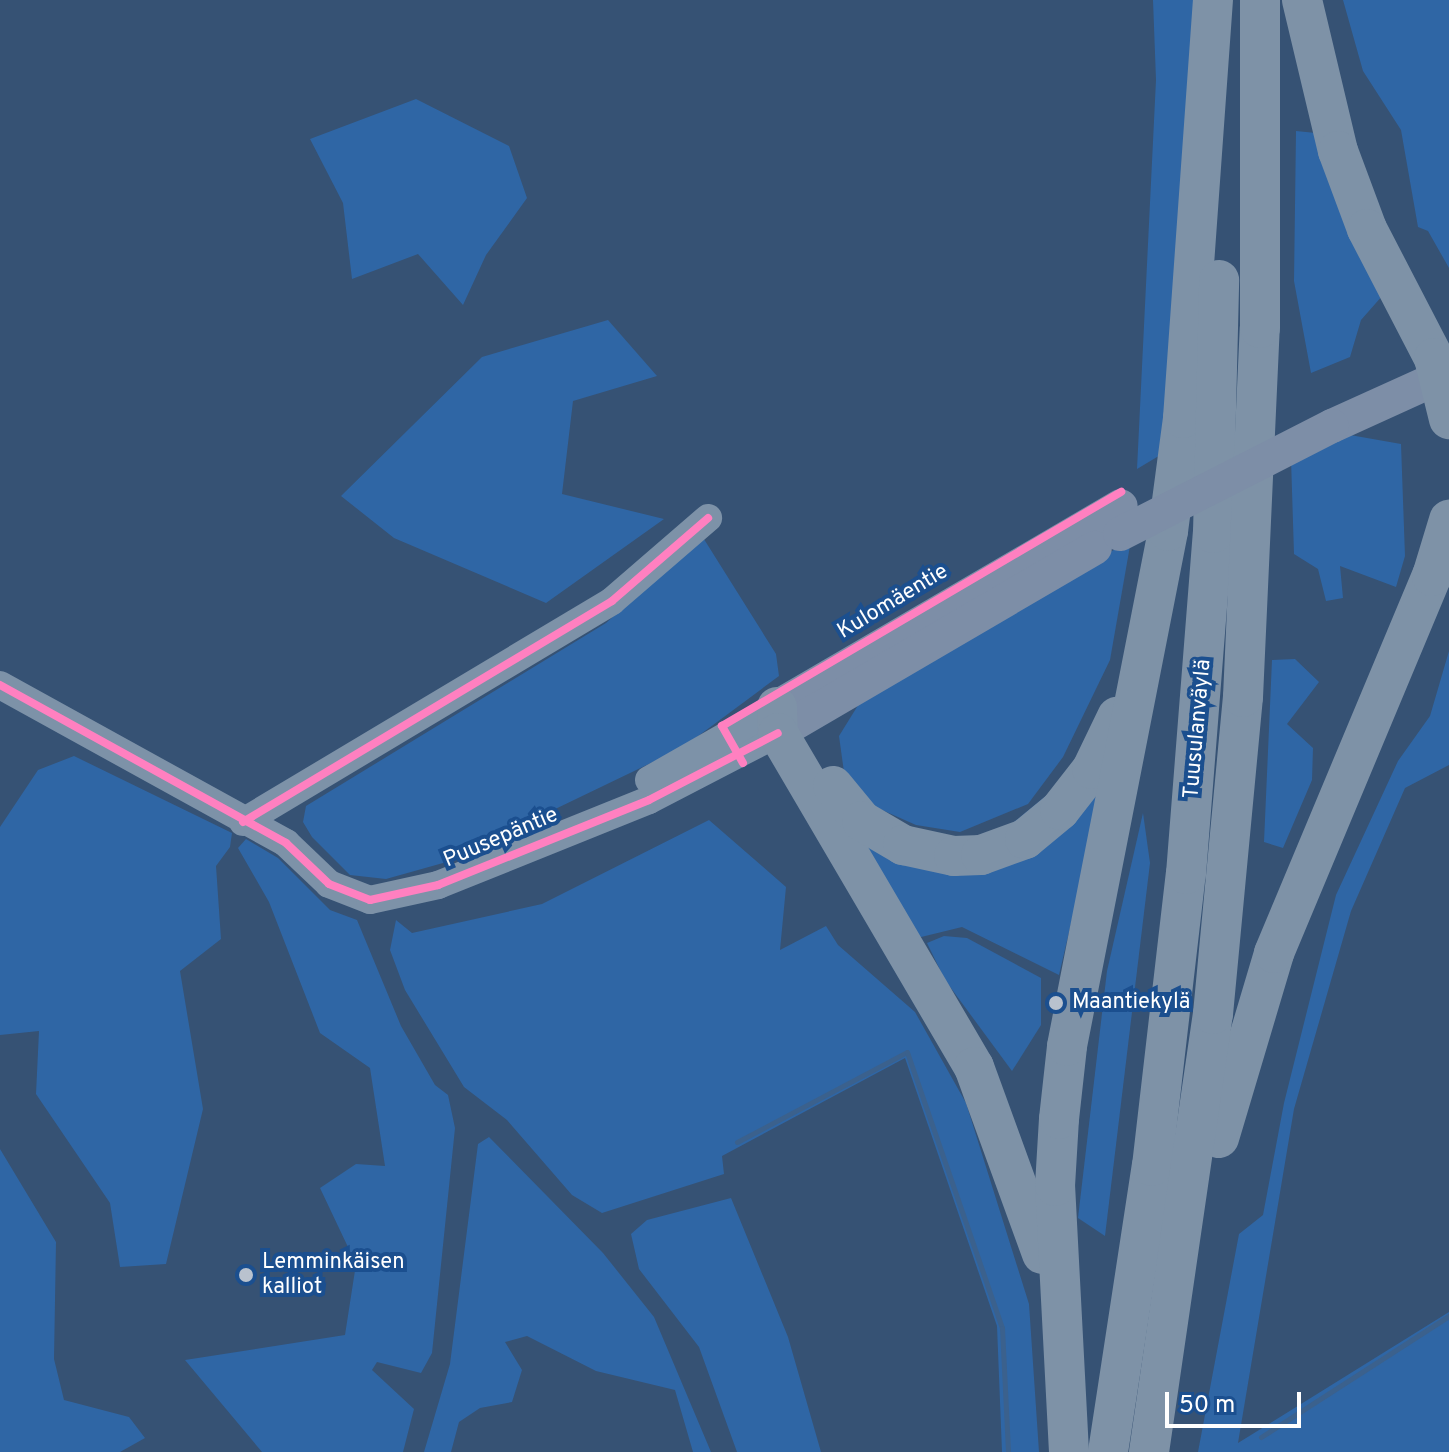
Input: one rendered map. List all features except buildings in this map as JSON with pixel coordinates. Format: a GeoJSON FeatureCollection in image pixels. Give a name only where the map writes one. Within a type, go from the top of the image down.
{"type":"FeatureCollection","features":[{"type":"Feature","properties":{"kind":"highway"},"geometry":{"type":"LineString","coordinates":[[1069,1452],[1055,1186],[1067,1046],[1148,630],[1183,418],[1215,0]]}},
{"type":"Feature","properties":{"kind":"highway","name":"Tuusulanväylä"},"geometry":{"type":"LineString","coordinates":[[1108,1452],[1173,1010],[1201,699],[1218,320],[1215,0]]}},
{"type":"Feature","properties":{"kind":"highway","name":"Tuusulanväylä"},"geometry":{"type":"LineString","coordinates":[[1150,1445],[1213,1014],[1243,697],[1260,328],[1260,0]]}},
{"type":"Feature","properties":{"kind":"highway"},"geometry":{"type":"LineString","coordinates":[[1302,0],[1338,151],[1367,229],[1443,365],[1449,419]]}},
{"type":"Feature","properties":{"kind":"highway"},"geometry":{"type":"LineString","coordinates":[[1150,1445],[1252,1018],[1302,881],[1432,576],[1449,520]]}},
{"type":"Feature","properties":{"kind":"highway"},"geometry":{"type":"LineString","coordinates":[[784,721],[845,804],[873,828],[931,854],[981,855],[1025,839],[1076,793],[1115,721],[1148,630]]}},
{"type":"Feature","properties":{"kind":"highway"},"geometry":{"type":"LineString","coordinates":[[784,721],[974,1067],[1023,1187],[1061,1338]]}},
{"type":"Feature","properties":{"kind":"main road"},"geometry":{"type":"LineString","coordinates":[[784,721],[1120,520],[1332,414],[1443,365]]}},
{"type":"Feature","properties":{"kind":"street"},"geometry":{"type":"LineString","coordinates":[[243,822],[612,601],[708,518]]}},
{"type":"Feature","properties":{"kind":"street","name":"Puusepäntie"},"geometry":{"type":"LineString","coordinates":[[0,685],[243,822],[286,843],[329,884],[370,900],[438,885],[599,815],[638,785],[784,721]]}},
{"type":"Feature","properties":{"kind":"shaded area"},"geometry":{"type":"Polygon","coordinates":[[[1153,0],[1194,0],[1167,451],[1137,469],[1156,80],[1153,0]]]}},
{"type":"Feature","properties":{"kind":"shaded area"},"geometry":{"type":"Polygon","coordinates":[[[1343,0],[1449,0],[1449,268],[1428,231],[1418,227],[1401,130],[1363,71],[1343,0]]]}},
{"type":"Feature","properties":{"kind":"shaded area"},"geometry":{"type":"Polygon","coordinates":[[[416,99],[509,146],[527,198],[486,255],[463,305],[418,254],[352,279],[343,203],[310,139],[416,99]]]}},
{"type":"Feature","properties":{"kind":"shaded area"},"geometry":{"type":"Polygon","coordinates":[[[1296,131],[1316,133],[1383,295],[1361,320],[1350,357],[1311,373],[1294,281],[1296,131]]]}},
{"type":"Feature","properties":{"kind":"shaded area"},"geometry":{"type":"Polygon","coordinates":[[[608,320],[657,376],[573,401],[562,494],[664,519],[546,603],[394,538],[341,496],[482,357],[608,320]]]}},
{"type":"Feature","properties":{"kind":"shaded area"},"geometry":{"type":"Polygon","coordinates":[[[1350,435],[1401,444],[1405,556],[1396,587],[1340,566],[1343,598],[1326,601],[1318,569],[1294,554],[1291,459],[1350,435]]]}},
{"type":"Feature","properties":{"kind":"shaded area"},"geometry":{"type":"Polygon","coordinates":[[[702,536],[776,654],[779,676],[682,748],[443,863],[386,879],[350,875],[312,837],[303,822],[306,806],[606,623],[702,536]]]}},
{"type":"Feature","properties":{"kind":"shaded area"},"geometry":{"type":"Polygon","coordinates":[[[1131,540],[1110,660],[1063,757],[1028,804],[960,832],[916,825],[873,806],[844,772],[839,736],[865,694],[1131,540]]]}},
{"type":"Feature","properties":{"kind":"shaded area"},"geometry":{"type":"Polygon","coordinates":[[[1449,651],[1449,765],[1405,788],[1351,911],[1294,1109],[1238,1443],[1449,1312],[1449,1452],[1198,1452],[1239,1234],[1263,1215],[1284,1103],[1336,895],[1398,761],[1430,716],[1449,651]]]}},
{"type":"Feature","properties":{"kind":"shaded area"},"geometry":{"type":"Polygon","coordinates":[[[1295,659],[1319,682],[1287,724],[1313,748],[1312,780],[1283,848],[1264,842],[1272,660],[1295,659]]]}},
{"type":"Feature","properties":{"kind":"shaded area"},"geometry":{"type":"Polygon","coordinates":[[[1114,740],[1059,975],[962,927],[913,939],[851,822],[963,864],[1114,740]]]}},
{"type":"Feature","properties":{"kind":"shaded area"},"geometry":{"type":"Polygon","coordinates":[[[74,756],[232,833],[230,847],[216,866],[221,939],[180,971],[203,1109],[166,1264],[120,1267],[110,1203],[36,1094],[39,1031],[0,1035],[0,827],[38,770],[74,756]]]}},
{"type":"Feature","properties":{"kind":"shaded area"},"geometry":{"type":"Polygon","coordinates":[[[1143,813],[1150,863],[1105,1236],[1078,1218],[1107,971],[1143,813]]]}},
{"type":"Feature","properties":{"kind":"shaded area"},"geometry":{"type":"Polygon","coordinates":[[[709,820],[786,887],[780,950],[826,926],[838,945],[915,1012],[966,1103],[1029,1304],[1039,1452],[1002,1452],[997,1326],[905,1058],[722,1156],[724,1174],[602,1213],[572,1195],[507,1120],[464,1087],[405,990],[390,950],[396,920],[412,933],[542,904],[709,820]]]}},
{"type":"Feature","properties":{"kind":"shaded area"},"geometry":{"type":"Polygon","coordinates":[[[246,839],[278,858],[330,910],[357,920],[401,1026],[435,1085],[448,1095],[455,1128],[432,1353],[421,1373],[377,1362],[372,1370],[414,1409],[403,1452],[262,1452],[185,1360],[345,1335],[356,1264],[320,1188],[356,1164],[385,1166],[370,1068],[320,1033],[269,902],[238,848],[246,839]]]}},
{"type":"Feature","properties":{"kind":"shaded area"},"geometry":{"type":"Polygon","coordinates":[[[944,936],[967,938],[1041,978],[1041,1025],[1012,1071],[945,980],[927,943],[944,936]]]}},
{"type":"Feature","properties":{"kind":"shaded area"},"geometry":{"type":"Polygon","coordinates":[[[489,1137],[603,1253],[654,1317],[711,1452],[693,1452],[675,1390],[596,1371],[527,1336],[505,1342],[522,1370],[512,1402],[480,1408],[459,1422],[451,1452],[424,1452],[450,1364],[478,1144],[489,1137]]]}},
{"type":"Feature","properties":{"kind":"shaded area"},"geometry":{"type":"Polygon","coordinates":[[[0,1149],[56,1242],[54,1359],[64,1400],[129,1417],[145,1438],[120,1452],[0,1452],[0,1149]]]}},
{"type":"Feature","properties":{"kind":"shaded area"},"geometry":{"type":"Polygon","coordinates":[[[731,1198],[788,1337],[821,1452],[737,1452],[699,1347],[639,1269],[631,1234],[647,1220],[731,1198]]]}},
{"type":"Feature","properties":{"kind":"waterway"},"geometry":{"type":"LineString","coordinates":[[737,1142],[907,1052],[1002,1328],[1008,1452]]}},
{"type":"Feature","properties":{"kind":"waterway"},"geometry":{"type":"LineString","coordinates":[[1261,1437],[1449,1316]]}},
{"type":"Feature","properties":{"kind":"cycle path","name":"Kulomäentie"},"geometry":{"type":"LineString","coordinates":[[743,763],[722,726],[1121,492]]}},
{"type":"Feature","properties":{"kind":"cycle path"},"geometry":{"type":"LineString","coordinates":[[243,822],[612,601],[708,518]]}},
{"type":"Feature","properties":{"kind":"cycle path"},"geometry":{"type":"LineString","coordinates":[[0,685],[286,843],[329,884],[370,900],[438,885],[649,800],[778,733]]}},
{"type":"Feature","properties":{"kind":"place","name":"Maantiekylä"},"geometry":{"type":"Point","coordinates":[1056,1003]}},
{"type":"Feature","properties":{"kind":"place","name":"Lemminkäisen kalliot"},"geometry":{"type":"Point","coordinates":[246,1275]}}]}
